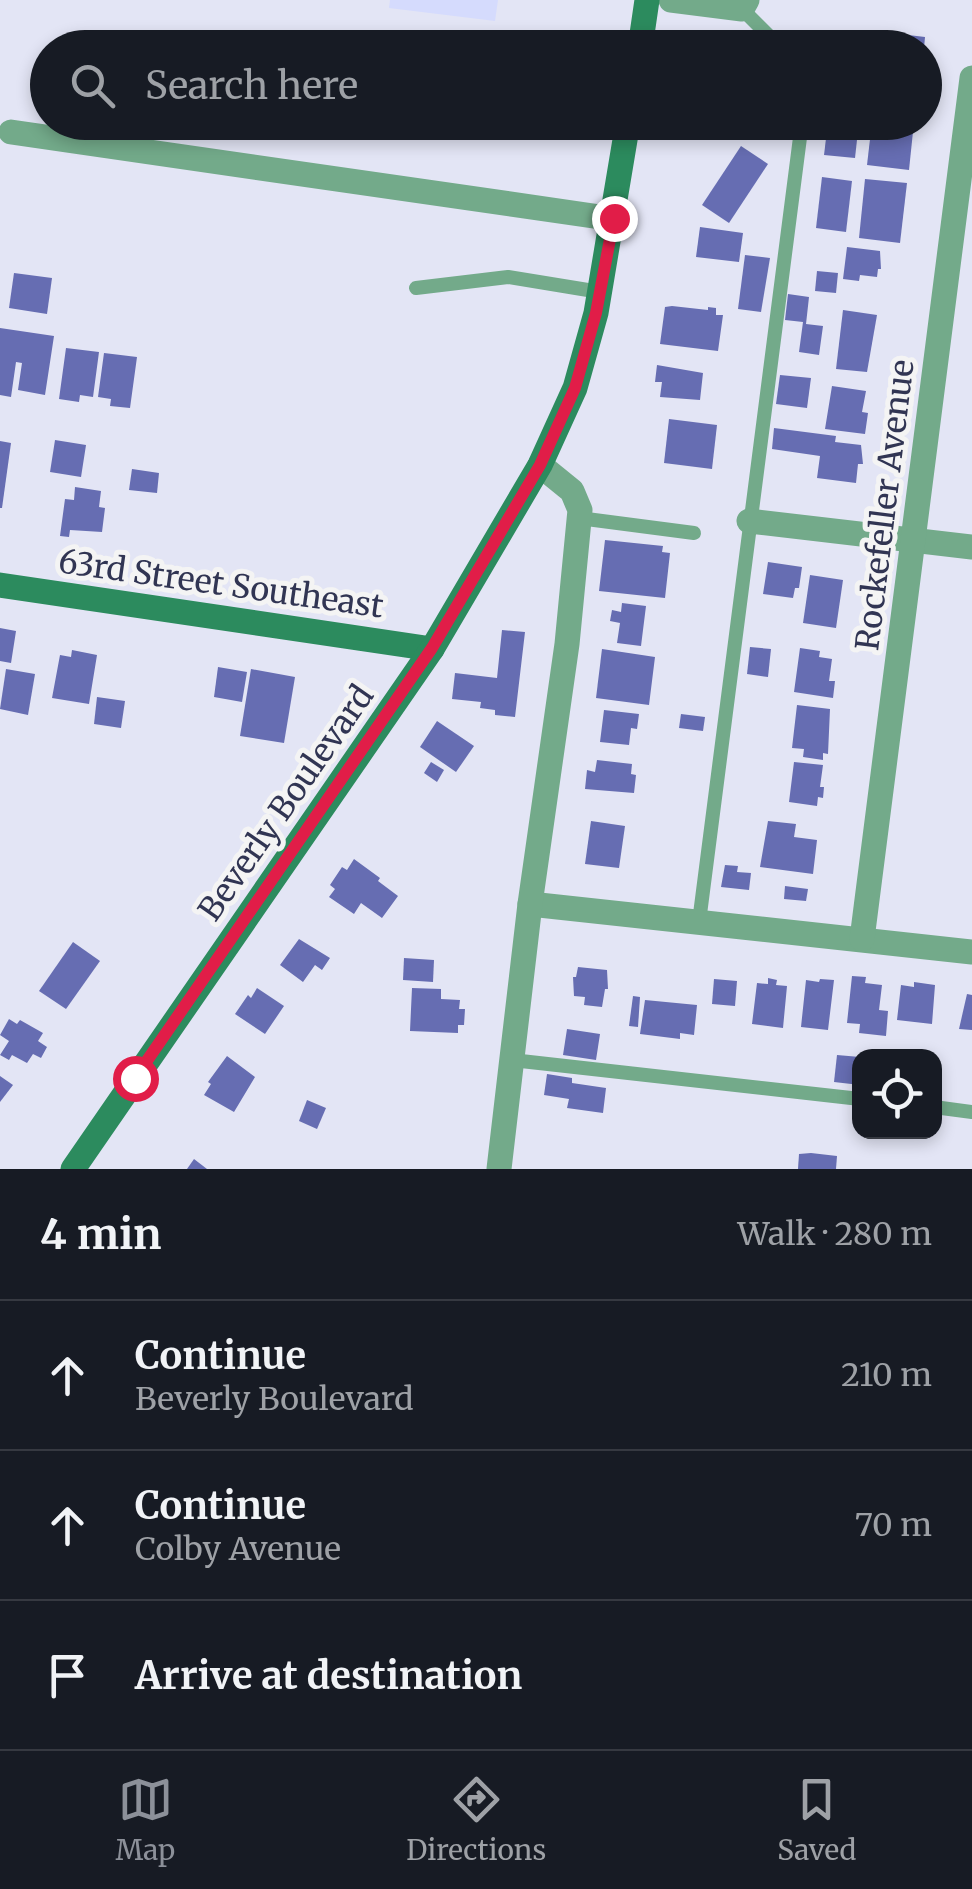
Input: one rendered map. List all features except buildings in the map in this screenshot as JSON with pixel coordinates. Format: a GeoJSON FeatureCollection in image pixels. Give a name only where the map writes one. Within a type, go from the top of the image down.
{"type":"FeatureCollection","features":[{"type":"Feature","properties":{"kind":"main road"},"geometry":{"type":"LineString","coordinates":[[642,30],[646,0]]}},
{"type":"Feature","properties":{"kind":"main road","name":"Beverly Boulevard"},"geometry":{"type":"LineString","coordinates":[[72,1169],[432,648],[540,465],[575,388],[600,292],[625,140]]}},
{"type":"Feature","properties":{"kind":"main road","name":"63rd Street Southeast"},"geometry":{"type":"LineString","coordinates":[[0,584],[432,648]]}},
{"type":"Feature","properties":{"kind":"street"},"geometry":{"type":"LineString","coordinates":[[670,0],[745,4]]}},
{"type":"Feature","properties":{"kind":"street","name":"Rockefeller Avenue"},"geometry":{"type":"LineString","coordinates":[[862,940],[972,78]]}},
{"type":"Feature","properties":{"kind":"street"},"geometry":{"type":"LineString","coordinates":[[11,132],[30,135]]}},
{"type":"Feature","properties":{"kind":"street"},"geometry":{"type":"LineString","coordinates":[[67,140],[614,218]]}},
{"type":"Feature","properties":{"kind":"street"},"geometry":{"type":"LineString","coordinates":[[499,1169],[580,510],[572,491],[540,465]]}},
{"type":"Feature","properties":{"kind":"street"},"geometry":{"type":"LineString","coordinates":[[750,521],[972,547]]}},
{"type":"Feature","properties":{"kind":"street"},"geometry":{"type":"LineString","coordinates":[[530,904],[972,952]]}},
{"type":"Feature","properties":{"kind":"lane"},"geometry":{"type":"LineString","coordinates":[[745,4],[766,30]]}},
{"type":"Feature","properties":{"kind":"lane"},"geometry":{"type":"LineString","coordinates":[[699,922],[800,140]]}},
{"type":"Feature","properties":{"kind":"lane"},"geometry":{"type":"LineString","coordinates":[[416,288],[508,277],[600,292]]}},
{"type":"Feature","properties":{"kind":"lane"},"geometry":{"type":"LineString","coordinates":[[579,518],[694,533]]}},
{"type":"Feature","properties":{"kind":"lane"},"geometry":{"type":"LineString","coordinates":[[512,1060],[852,1098]]}},
{"type":"Feature","properties":{"kind":"lane"},"geometry":{"type":"LineString","coordinates":[[942,1109],[972,1112]]}},
{"type":"Feature","properties":{"kind":"shaded area"},"geometry":{"type":"Polygon","coordinates":[[[390,0],[498,0],[495,21],[389,8],[390,0]]]}},
{"type":"Feature","properties":{"kind":"route"},"geometry":{"type":"LineString","coordinates":[[135,1078],[432,648],[540,465],[575,388],[596,313],[614,218]]}}]}
